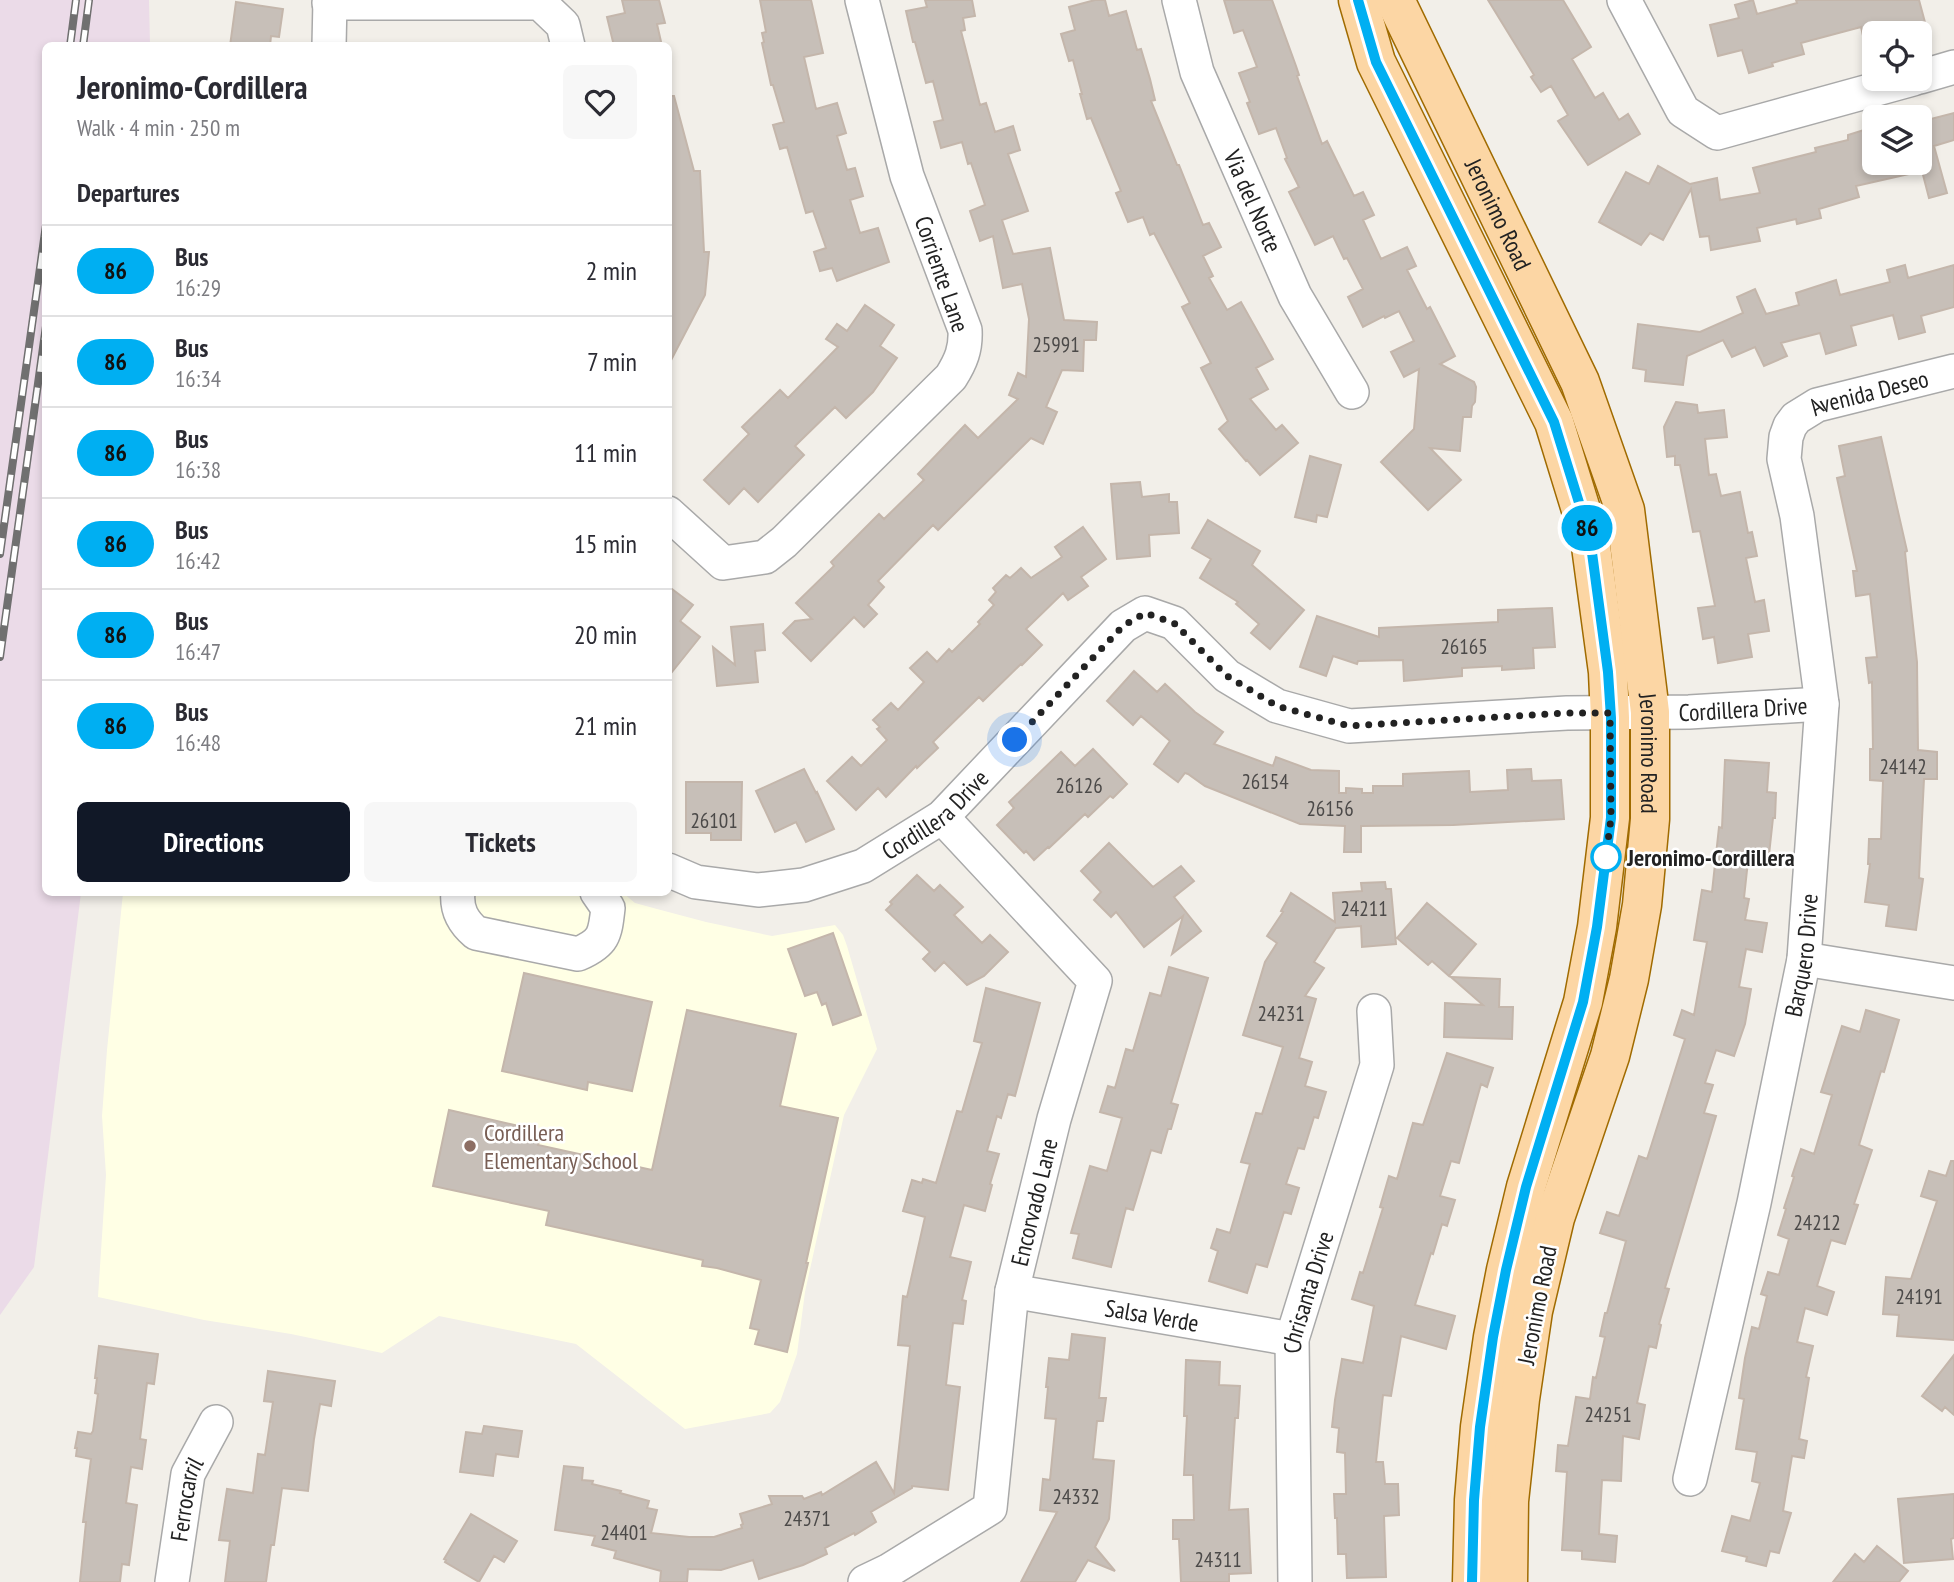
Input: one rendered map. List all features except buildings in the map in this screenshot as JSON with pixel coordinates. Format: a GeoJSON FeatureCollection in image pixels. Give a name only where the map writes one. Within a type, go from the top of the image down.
{"type":"FeatureCollection","features":[{"type":"Feature","properties":{"kind":"main road","name":"Jeronimo Road"},"geometry":{"type":"LineString","coordinates":[[1358,0],[1376,62],[1554,422],[1590,538],[1608,672],[1611,818],[1597,927],[1583,1002],[1526,1187],[1493,1337],[1479,1439],[1472,1582]]}},
{"type":"Feature","properties":{"kind":"main road","name":"Jeronimo Road"},"geometry":{"type":"LineString","coordinates":[[1395,0],[1580,382],[1625,510],[1650,712],[1650,819],[1642,905],[1629,979],[1610,1056],[1555,1218],[1533,1311],[1509,1501],[1508,1582]]}},
{"type":"Feature","properties":{"kind":"street","name":"Corriente Lane"},"geometry":{"type":"LineString","coordinates":[[672,517],[723,563],[765,557],[784,542],[951,377],[961,360],[966,346],[965,330],[907,176],[862,0]]}},
{"type":"Feature","properties":{"kind":"street","name":"Via del Norte"},"geometry":{"type":"LineString","coordinates":[[1179,0],[1197,72],[1295,296],[1352,392]]}},
{"type":"Feature","properties":{"kind":"street"},"geometry":{"type":"LineString","coordinates":[[1624,0],[1683,111],[1717,133],[1869,91]]}},
{"type":"Feature","properties":{"kind":"street"},"geometry":{"type":"LineString","coordinates":[[329,42],[329,1],[540,3],[563,25],[567,42]]}},
{"type":"Feature","properties":{"kind":"street"},"geometry":{"type":"LineString","coordinates":[[1932,74],[1954,68]]}},
{"type":"Feature","properties":{"kind":"street","name":"Avenida Deseo"},"geometry":{"type":"LineString","coordinates":[[1790,426],[1796,418],[1817,405],[1954,371]]}},
{"type":"Feature","properties":{"kind":"street","name":"Barquero Drive"},"geometry":{"type":"LineString","coordinates":[[1689,1479],[1754,1203],[1804,959],[1822,704],[1797,516],[1784,459],[1790,426]]}},
{"type":"Feature","properties":{"kind":"street","name":"Cordillera Drive"},"geometry":{"type":"LineString","coordinates":[[672,872],[696,882],[758,890],[804,885],[863,866],[942,817],[1123,626],[1145,613],[1174,623],[1227,676],[1277,706],[1349,726],[1567,713],[1689,712],[1822,704]]}},
{"type":"Feature","properties":{"kind":"street","name":"Encorvado Lane"},"geometry":{"type":"LineString","coordinates":[[865,1582],[888,1571],[990,1507],[1012,1291],[1054,1119],[1095,981],[942,817]]}},
{"type":"Feature","properties":{"kind":"street"},"geometry":{"type":"LineString","coordinates":[[458,896],[464,923],[476,933],[578,954],[593,948],[604,936],[608,908],[600,896]]}},
{"type":"Feature","properties":{"kind":"street"},"geometry":{"type":"LineString","coordinates":[[1804,959],[1954,983]]}},
{"type":"Feature","properties":{"kind":"street","name":"Chrisanta Drive"},"geometry":{"type":"LineString","coordinates":[[1295,1582],[1292,1339],[1377,1065],[1374,1011]]}},
{"type":"Feature","properties":{"kind":"street","name":"Salsa Verde"},"geometry":{"type":"LineString","coordinates":[[1012,1291],[1292,1339]]}},
{"type":"Feature","properties":{"kind":"street","name":"Ferrocarril"},"geometry":{"type":"LineString","coordinates":[[172,1582],[188,1474],[216,1422]]}},
{"type":"Feature","properties":{"kind":"shaded area"},"geometry":{"type":"Polygon","coordinates":[[[0,0],[149,0],[150,42],[42,42],[42,896],[81,896],[34,1267],[0,1315],[0,0]]]}},
{"type":"Feature","properties":{"kind":"shaded area","name":"Cordillera Elementary School"},"geometry":{"type":"Polygon","coordinates":[[[123,896],[627,896],[635,903],[772,936],[835,925],[847,946],[877,1049],[844,1115],[805,1292],[797,1354],[780,1402],[770,1413],[685,1429],[576,1344],[439,1316],[382,1353],[98,1297],[106,1175],[102,1116],[123,896]]]}},
{"type":"Feature","properties":{"kind":"railway"},"geometry":{"type":"LineString","coordinates":[[71,42],[76,0]]}},
{"type":"Feature","properties":{"kind":"railway"},"geometry":{"type":"LineString","coordinates":[[84,42],[89,0]]}},
{"type":"Feature","properties":{"kind":"railway"},"geometry":{"type":"LineString","coordinates":[[0,554],[42,254]]}},
{"type":"Feature","properties":{"kind":"railway"},"geometry":{"type":"LineString","coordinates":[[0,657],[42,355]]}},
{"type":"Feature","properties":{"kind":"bus line","name":"86"},"geometry":{"type":"LineString","coordinates":[[1358,0],[1376,62],[1554,422],[1590,538],[1608,672],[1611,818],[1597,927],[1583,1002],[1526,1187],[1493,1337],[1480,1427],[1474,1500],[1472,1582]]}},
{"type":"Feature","properties":{"kind":"place","name":"Jeronimo-Cordillera"},"geometry":{"type":"Point","coordinates":[1606,857]}},
{"type":"Feature","properties":{"kind":"place","name":"Cordillera Elementary School"},"geometry":{"type":"Point","coordinates":[470,1146]}},
{"type":"Feature","properties":{"kind":"route"},"geometry":{"type":"LineString","coordinates":[[1015,740],[1123,626],[1145,613],[1174,623],[1227,676],[1277,706],[1349,726],[1567,713],[1610,713],[1611,818],[1606,857]]}}]}
